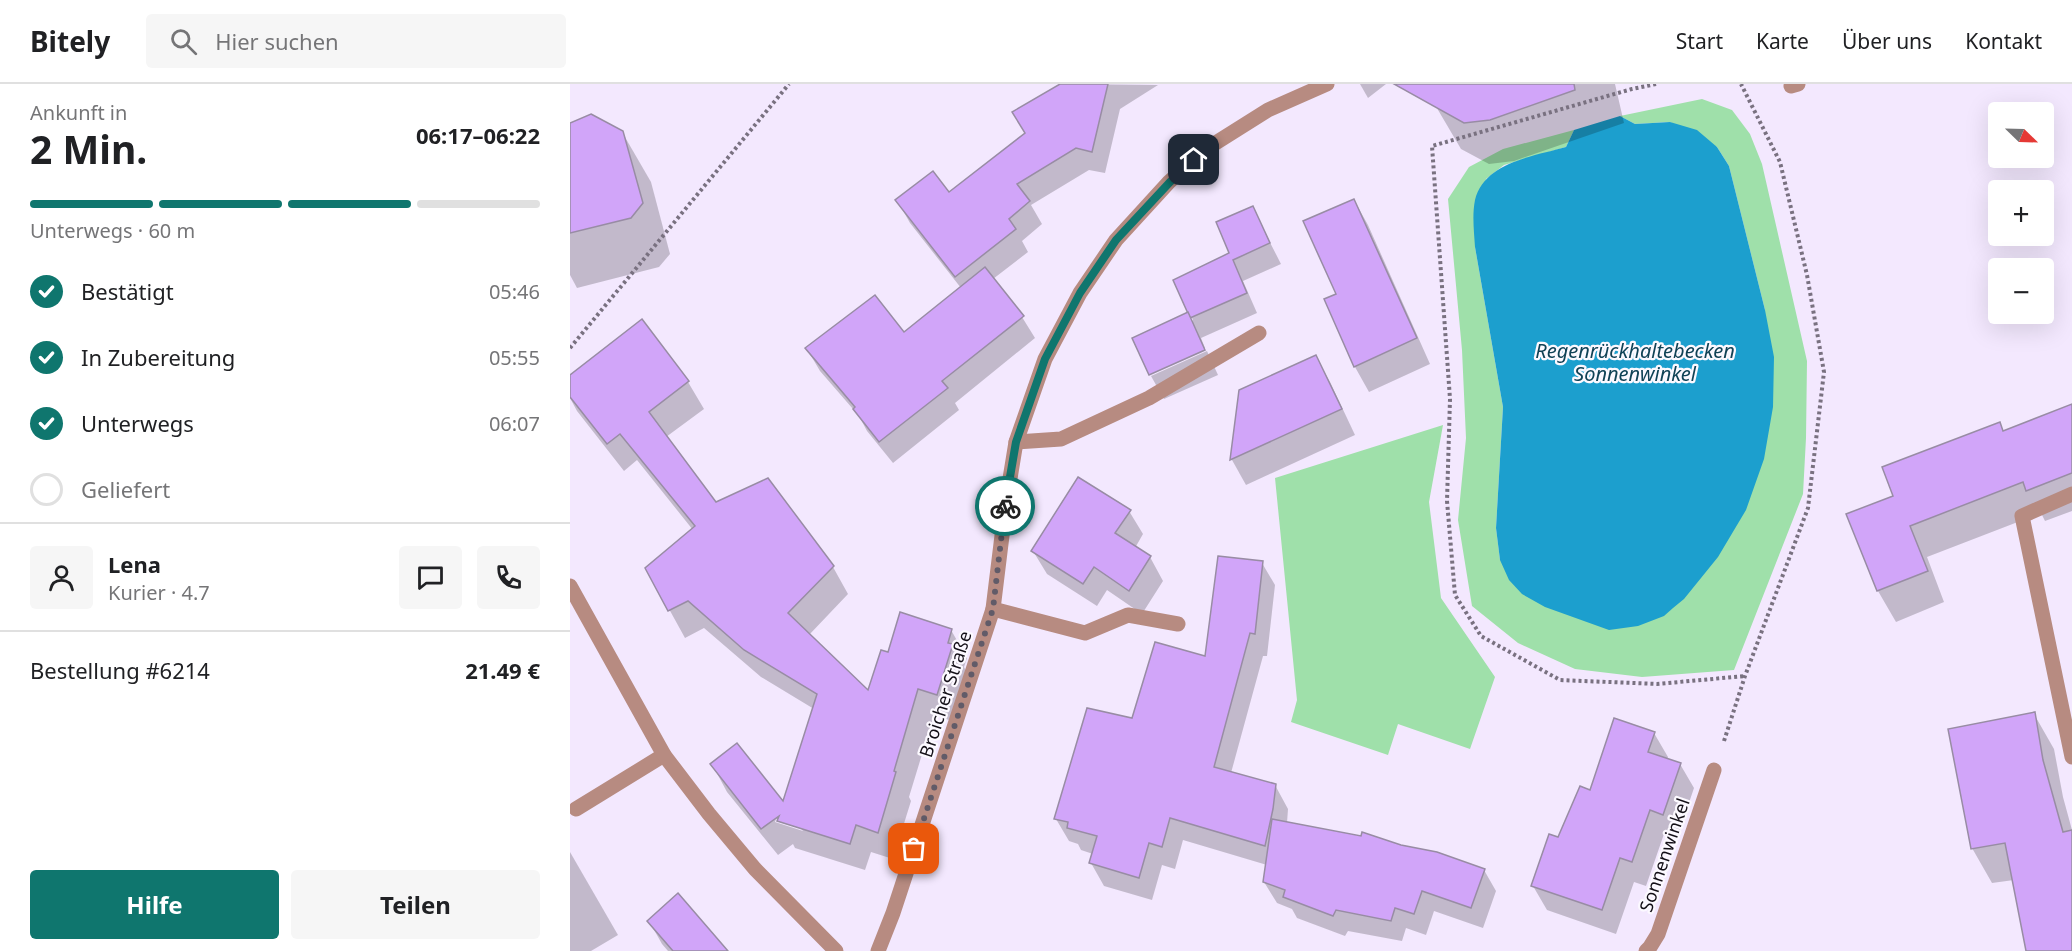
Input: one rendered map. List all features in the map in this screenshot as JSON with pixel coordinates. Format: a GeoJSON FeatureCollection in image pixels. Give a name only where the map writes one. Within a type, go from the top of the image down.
{"type":"FeatureCollection","features":[{"type":"Feature","properties":{"kind":"street","name":"Broicher Straße"},"geometry":{"type":"LineString","coordinates":[[878,951],[893,913],[993,609],[1016,442],[1045,359],[1080,293],[1116,240],[1170,182],[1206,149],[1268,110],[1327,84]]}},
{"type":"Feature","properties":{"kind":"street"},"geometry":{"type":"LineString","coordinates":[[1016,442],[1061,439],[1149,398],[1259,333]]}},
{"type":"Feature","properties":{"kind":"street"},"geometry":{"type":"LineString","coordinates":[[2072,494],[2022,516],[2072,757]]}},
{"type":"Feature","properties":{"kind":"street"},"geometry":{"type":"LineString","coordinates":[[570,586],[664,755],[755,869],[836,951]]}},
{"type":"Feature","properties":{"kind":"street"},"geometry":{"type":"LineString","coordinates":[[993,609],[1085,633],[1128,615],[1178,624]]}},
{"type":"Feature","properties":{"kind":"street"},"geometry":{"type":"LineString","coordinates":[[576,809],[664,755]]}},
{"type":"Feature","properties":{"kind":"street","name":"Sonnenwinkel"},"geometry":{"type":"LineString","coordinates":[[1646,951],[1658,934],[1714,770]]}},
{"type":"Feature","properties":{"kind":"path"},"geometry":{"type":"LineString","coordinates":[[570,348],[789,84]]}},
{"type":"Feature","properties":{"kind":"path"},"geometry":{"type":"LineString","coordinates":[[1656,84],[1432,147],[1450,399],[1447,501],[1455,595],[1481,636],[1560,680],[1657,684],[1745,676]]}},
{"type":"Feature","properties":{"kind":"path"},"geometry":{"type":"LineString","coordinates":[[1714,770],[1745,676],[1808,508],[1824,372],[1807,275],[1780,162],[1741,84]]}},
{"type":"Feature","properties":{"kind":"green space"},"geometry":{"type":"Polygon","coordinates":[[[1702,99],[1732,110],[1750,134],[1762,164],[1807,361],[1803,494],[1734,670],[1642,677],[1575,669],[1518,643],[1472,606],[1458,520],[1466,438],[1462,350],[1448,199],[1469,167],[1503,149],[1574,130],[1566,147],[1504,165],[1486,179],[1475,247],[1503,407],[1496,528],[1500,560],[1765,310],[1729,166],[1717,147],[1670,122],[1635,124],[1620,116],[1702,99]]]}},
{"type":"Feature","properties":{"kind":"green space"},"geometry":{"type":"Polygon","coordinates":[[[1443,425],[1429,502],[1441,598],[1495,677],[1470,749],[1398,724],[1388,755],[1291,722],[1297,700],[1275,478],[1443,425]]]}},
{"type":"Feature","properties":{"kind":"water","name":"Regenrückhaltebecken Sonnenwinkel"},"geometry":{"type":"Polygon","coordinates":[[[1620,116],[1635,124],[1670,122],[1697,130],[1717,147],[1729,166],[1765,310],[1774,357],[1773,407],[1764,459],[1746,510],[1718,557],[1684,599],[1664,616],[1638,626],[1609,630],[1545,607],[1522,594],[1509,580],[1500,560],[1496,528],[1503,407],[1475,247],[1473,217],[1475,200],[1480,187],[1500,169],[1526,158],[1566,147],[1574,130],[1620,116]]]}},
{"type":"Feature","properties":{"kind":"building"},"geometry":{"type":"Polygon","coordinates":[[[1060,84],[1108,84],[1092,152],[1076,148],[1017,184],[1030,201],[1009,219],[1016,229],[955,277],[895,200],[933,171],[949,192],[1025,133],[1012,112],[1060,84]]]}},
{"type":"Feature","properties":{"kind":"building"},"geometry":{"type":"Polygon","coordinates":[[[1394,84],[1574,84],[1575,90],[1490,120],[1464,123],[1394,84]]]}},
{"type":"Feature","properties":{"kind":"building"},"geometry":{"type":"Polygon","coordinates":[[[591,114],[623,131],[643,203],[631,218],[570,233],[570,123],[591,114]]]}},
{"type":"Feature","properties":{"kind":"building"},"geometry":{"type":"Polygon","coordinates":[[[1354,199],[1417,338],[1354,367],[1324,299],[1336,294],[1303,221],[1354,199]]]}},
{"type":"Feature","properties":{"kind":"building"},"geometry":{"type":"Polygon","coordinates":[[[1253,206],[1270,243],[1233,260],[1247,293],[1190,318],[1173,280],[1229,253],[1216,222],[1253,206]]]}},
{"type":"Feature","properties":{"kind":"building"},"geometry":{"type":"Polygon","coordinates":[[[985,267],[1024,316],[942,381],[948,388],[879,442],[853,409],[855,407],[805,348],[875,295],[904,332],[985,267]]]}},
{"type":"Feature","properties":{"kind":"building"},"geometry":{"type":"Polygon","coordinates":[[[1188,312],[1205,350],[1149,375],[1132,338],[1188,312]]]}},
{"type":"Feature","properties":{"kind":"building"},"geometry":{"type":"Polygon","coordinates":[[[642,319],[689,381],[649,412],[716,502],[768,478],[834,566],[788,613],[868,690],[881,650],[888,652],[900,612],[952,629],[948,643],[953,644],[937,695],[918,689],[878,833],[856,825],[850,844],[777,821],[779,816],[761,829],[710,764],[737,743],[783,801],[817,694],[744,650],[688,601],[668,611],[645,568],[695,526],[620,434],[607,444],[570,397],[570,375],[642,319]]]}},
{"type":"Feature","properties":{"kind":"building"},"geometry":{"type":"Polygon","coordinates":[[[1316,355],[1342,409],[1230,460],[1239,390],[1316,355]]]}},
{"type":"Feature","properties":{"kind":"building"},"geometry":{"type":"Polygon","coordinates":[[[2072,404],[2072,473],[2026,491],[2023,482],[1910,526],[1928,571],[1877,591],[1846,514],[1893,496],[1882,467],[2000,422],[2003,431],[2072,404]]]}},
{"type":"Feature","properties":{"kind":"building"},"geometry":{"type":"Polygon","coordinates":[[[1078,477],[1131,510],[1115,533],[1151,556],[1129,591],[1094,567],[1083,584],[1031,551],[1078,477]]]}},
{"type":"Feature","properties":{"kind":"building"},"geometry":{"type":"Polygon","coordinates":[[[1218,556],[1263,561],[1255,634],[1250,633],[1214,767],[1276,784],[1265,846],[1170,818],[1162,847],[1149,843],[1139,878],[1089,863],[1097,836],[1067,828],[1068,822],[1054,819],[1087,708],[1132,718],[1155,642],[1205,656],[1218,556]]]}},
{"type":"Feature","properties":{"kind":"building"},"geometry":{"type":"Polygon","coordinates":[[[2035,712],[2043,760],[2063,832],[2072,830],[2072,951],[2026,951],[2005,843],[1971,849],[1948,729],[2035,712]]]}},
{"type":"Feature","properties":{"kind":"building"},"geometry":{"type":"Polygon","coordinates":[[[1614,718],[1655,732],[1648,752],[1681,763],[1663,815],[1650,810],[1632,862],[1620,858],[1602,910],[1531,886],[1549,834],[1558,837],[1580,786],[1590,790],[1614,718]]]}},
{"type":"Feature","properties":{"kind":"building"},"geometry":{"type":"Polygon","coordinates":[[[1272,819],[1361,836],[1362,832],[1401,845],[1437,852],[1485,869],[1471,908],[1422,891],[1414,914],[1395,908],[1391,921],[1336,910],[1333,916],[1283,897],[1285,890],[1263,882],[1272,819]]]}},
{"type":"Feature","properties":{"kind":"building"},"geometry":{"type":"Polygon","coordinates":[[[678,893],[728,951],[673,951],[647,921],[678,893]]]}},
{"type":"Feature","properties":{"kind":"way so far"},"geometry":{"type":"LineString","coordinates":[[914,849],[993,609],[1005,506]]}},
{"type":"Feature","properties":{"kind":"route"},"geometry":{"type":"LineString","coordinates":[[1005,506],[1016,442],[1045,359],[1080,293],[1116,240],[1170,182],[1194,160]]}}]}
